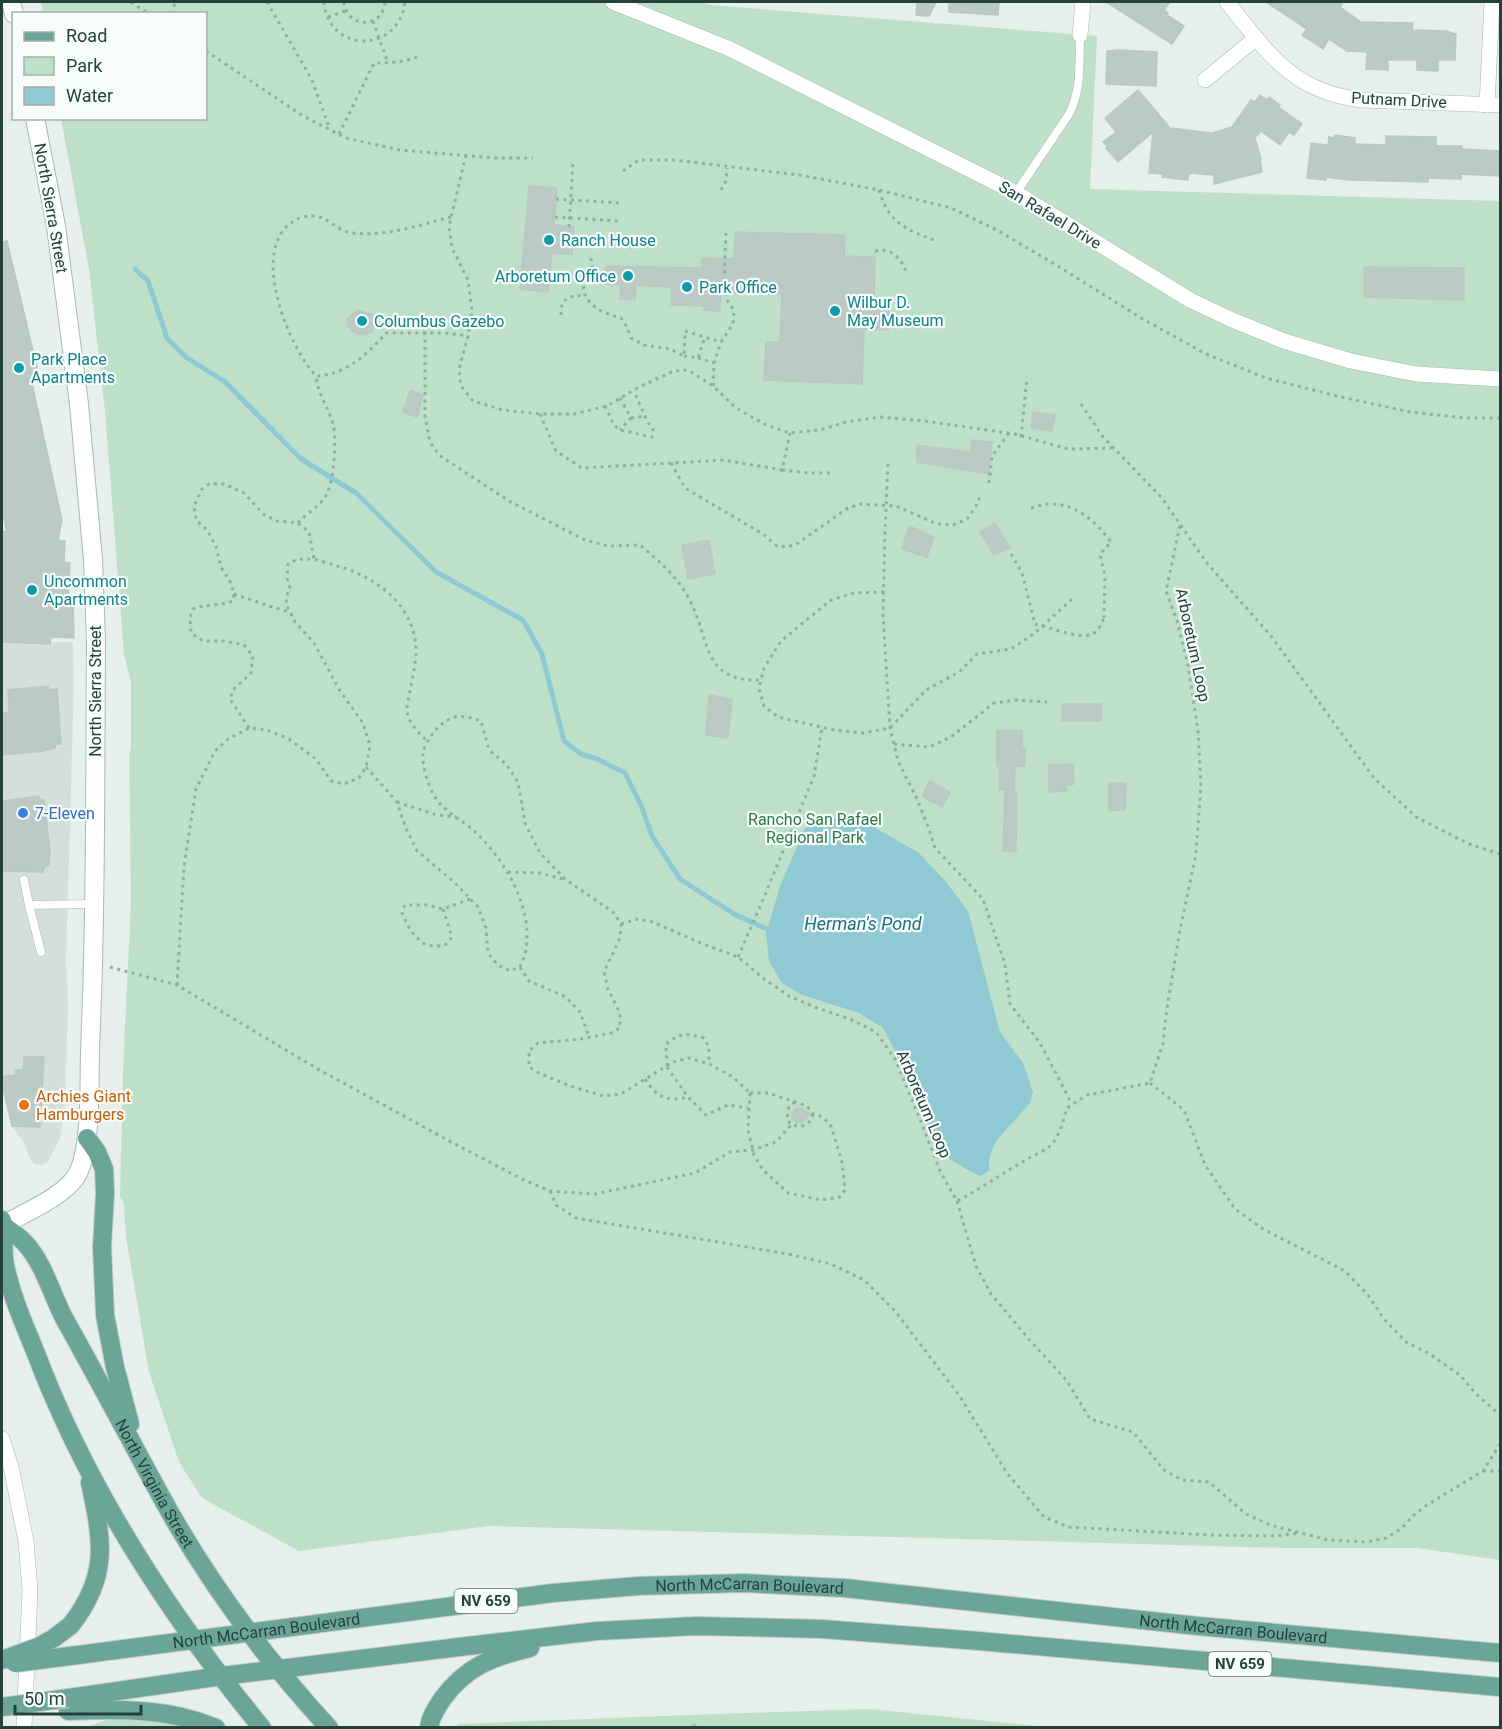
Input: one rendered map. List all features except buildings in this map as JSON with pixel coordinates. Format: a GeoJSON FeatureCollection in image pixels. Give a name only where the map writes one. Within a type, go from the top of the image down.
{"type":"FeatureCollection","features":[{"type":"Feature","properties":{"kind":"main road","name":"North Sierra Street"},"geometry":{"type":"LineString","coordinates":[[2,1224],[58,1195],[72,1184],[79,1173],[87,1138],[94,964],[96,641],[93,570],[84,453],[72,347],[56,226],[35,120]]}},
{"type":"Feature","properties":{"kind":"main road"},"geometry":{"type":"LineString","coordinates":[[87,1138],[98,1152],[104,1169],[102,1247],[105,1315],[109,1342],[136,1449]]}},
{"type":"Feature","properties":{"kind":"main road"},"geometry":{"type":"LineString","coordinates":[[2,1224],[4,1264],[13,1291],[61,1414],[86,1463],[129,1542],[193,1639],[262,1728]]}},
{"type":"Feature","properties":{"kind":"main road","name":"North Virginia Street"},"geometry":{"type":"LineString","coordinates":[[2,1224],[23,1241],[34,1255],[62,1313],[158,1491],[222,1594],[279,1670],[329,1728]]}},
{"type":"Feature","properties":{"kind":"main road"},"geometry":{"type":"LineString","coordinates":[[2,1660],[38,1647],[54,1638],[71,1625],[91,1594],[98,1576],[101,1555],[100,1536],[86,1463]]}},
{"type":"Feature","properties":{"kind":"main road","name":"North McCarran Boulevard"},"geometry":{"type":"LineString","coordinates":[[2,1665],[553,1593],[638,1586],[743,1583],[844,1588],[1197,1626],[1500,1653]]}},
{"type":"Feature","properties":{"kind":"main road","name":"North McCarran Boulevard"},"geometry":{"type":"LineString","coordinates":[[2,1708],[69,1704],[222,1676],[597,1631],[696,1626],[822,1629],[1500,1687]]}},
{"type":"Feature","properties":{"kind":"main road"},"geometry":{"type":"LineString","coordinates":[[429,1728],[439,1703],[453,1684],[473,1668],[510,1653],[597,1631]]}},
{"type":"Feature","properties":{"kind":"main road"},"geometry":{"type":"LineString","coordinates":[[69,1704],[183,1717],[216,1728]]}},
{"type":"Feature","properties":{"kind":"street","name":"San Rafael Drive"},"geometry":{"type":"LineString","coordinates":[[613,2],[730,49],[1016,193],[1190,300],[1230,319],[1284,340],[1351,361],[1416,374],[1500,379]]}},
{"type":"Feature","properties":{"kind":"street"},"geometry":{"type":"LineString","coordinates":[[1080,34],[1083,2]]}},
{"type":"Feature","properties":{"kind":"street","name":"Putnam Drive"},"geometry":{"type":"LineString","coordinates":[[1227,2],[1276,62],[1289,73],[1305,83],[1341,97],[1362,100],[1494,105]]}},
{"type":"Feature","properties":{"kind":"street"},"geometry":{"type":"LineString","coordinates":[[1492,2],[1494,105]]}},
{"type":"Feature","properties":{"kind":"street"},"geometry":{"type":"LineString","coordinates":[[1205,80],[1256,38]]}},
{"type":"Feature","properties":{"kind":"street"},"geometry":{"type":"LineString","coordinates":[[2,1439],[11,1467],[26,1541],[30,1590],[24,1728]]}},
{"type":"Feature","properties":{"kind":"lane"},"geometry":{"type":"LineString","coordinates":[[1016,193],[1075,103],[1080,34]]}},
{"type":"Feature","properties":{"kind":"lane"},"geometry":{"type":"LineString","coordinates":[[24,880],[41,951]]}},
{"type":"Feature","properties":{"kind":"lane"},"geometry":{"type":"LineString","coordinates":[[29,905],[94,904]]}},
{"type":"Feature","properties":{"kind":"path"},"geometry":{"type":"LineString","coordinates":[[131,2],[146,12]]}},
{"type":"Feature","properties":{"kind":"path"},"geometry":{"type":"LineString","coordinates":[[267,2],[312,80],[329,129]]}},
{"type":"Feature","properties":{"kind":"path"},"geometry":{"type":"LineString","coordinates":[[323,2],[334,28],[344,36],[368,41],[390,32],[398,23],[405,2]]}},
{"type":"Feature","properties":{"kind":"path"},"geometry":{"type":"LineString","coordinates":[[344,2],[345,10],[354,20],[367,22],[373,21],[383,12],[385,2]]}},
{"type":"Feature","properties":{"kind":"path"},"geometry":{"type":"LineString","coordinates":[[328,17],[345,10]]}},
{"type":"Feature","properties":{"kind":"path"},"geometry":{"type":"LineString","coordinates":[[373,21],[388,63]]}},
{"type":"Feature","properties":{"kind":"path"},"geometry":{"type":"LineString","coordinates":[[207,52],[303,116],[346,138],[400,150],[495,158],[533,158]]}},
{"type":"Feature","properties":{"kind":"path"},"geometry":{"type":"LineString","coordinates":[[339,134],[374,63],[388,63],[420,57]]}},
{"type":"Feature","properties":{"kind":"path"},"geometry":{"type":"LineString","coordinates":[[466,155],[449,226],[452,248],[468,280],[472,310],[459,369],[461,386],[473,401],[503,410],[540,414],[573,414],[605,406],[674,371],[688,370],[713,386],[736,408],[766,425],[790,433],[820,430],[846,422],[879,417],[1015,434],[1068,449],[1114,448]]}},
{"type":"Feature","properties":{"kind":"path"},"geometry":{"type":"LineString","coordinates":[[623,171],[639,160],[674,160],[799,175],[879,190],[951,208],[997,230],[1141,318],[1206,354],[1266,378],[1410,412],[1465,418],[1500,418]]}},
{"type":"Feature","properties":{"kind":"path"},"geometry":{"type":"LineString","coordinates":[[569,227],[573,161]]}},
{"type":"Feature","properties":{"kind":"path"},"geometry":{"type":"LineString","coordinates":[[721,190],[726,181],[727,168]]}},
{"type":"Feature","properties":{"kind":"path"},"geometry":{"type":"LineString","coordinates":[[879,190],[883,205],[906,229],[937,242]]}},
{"type":"Feature","properties":{"kind":"path"},"geometry":{"type":"LineString","coordinates":[[556,199],[621,203]]}},
{"type":"Feature","properties":{"kind":"path"},"geometry":{"type":"LineString","coordinates":[[298,523],[303,516],[325,499],[331,484],[335,438],[334,425],[317,388],[316,376],[306,364],[280,311],[273,274],[274,249],[281,232],[293,221],[302,217],[319,215],[349,233],[371,235],[451,217]]}},
{"type":"Feature","properties":{"kind":"path"},"geometry":{"type":"LineString","coordinates":[[555,217],[619,221]]}},
{"type":"Feature","properties":{"kind":"path"},"geometry":{"type":"LineString","coordinates":[[713,386],[714,363],[721,342],[733,324],[734,310],[727,300],[724,285],[726,231]]}},
{"type":"Feature","properties":{"kind":"path"},"geometry":{"type":"LineString","coordinates":[[875,251],[885,250],[894,253],[902,262],[908,275]]}},
{"type":"Feature","properties":{"kind":"path"},"geometry":{"type":"LineString","coordinates":[[591,258],[592,268],[583,289],[586,300],[596,308],[621,318],[631,338],[644,345],[670,349],[684,356],[714,363]]}},
{"type":"Feature","properties":{"kind":"path"},"geometry":{"type":"LineString","coordinates":[[561,315],[562,303],[569,297],[585,296]]}},
{"type":"Feature","properties":{"kind":"path"},"geometry":{"type":"LineString","coordinates":[[889,318],[906,319]]}},
{"type":"Feature","properties":{"kind":"path"},"geometry":{"type":"LineString","coordinates":[[684,356],[685,331],[721,342]]}},
{"type":"Feature","properties":{"kind":"path"},"geometry":{"type":"LineString","coordinates":[[316,376],[330,375],[354,363],[386,333],[425,332],[468,336]]}},
{"type":"Feature","properties":{"kind":"path"},"geometry":{"type":"LineString","coordinates":[[425,332],[425,417],[430,442],[439,455],[509,501],[585,540],[608,546],[640,544],[670,570],[690,600],[709,653],[718,669],[744,680],[760,680]]}},
{"type":"Feature","properties":{"kind":"path"},"geometry":{"type":"LineString","coordinates":[[698,358],[705,337]]}},
{"type":"Feature","properties":{"kind":"path"},"geometry":{"type":"LineString","coordinates":[[1021,436],[1027,377]]}},
{"type":"Feature","properties":{"kind":"path"},"geometry":{"type":"LineString","coordinates":[[605,406],[614,425],[620,429],[652,437],[653,429],[634,391]]}},
{"type":"Feature","properties":{"kind":"path"},"geometry":{"type":"LineString","coordinates":[[620,398],[631,418]]}},
{"type":"Feature","properties":{"kind":"path"},"geometry":{"type":"LineString","coordinates":[[1081,404],[1103,437],[1162,498],[1206,562],[1271,636],[1374,778],[1416,817],[1469,844],[1500,854]]}},
{"type":"Feature","properties":{"kind":"path"},"geometry":{"type":"LineString","coordinates":[[540,414],[556,451],[582,468],[724,460],[782,470],[834,473]]}},
{"type":"Feature","properties":{"kind":"path"},"geometry":{"type":"LineString","coordinates":[[620,429],[631,418],[645,416]]}},
{"type":"Feature","properties":{"kind":"path"},"geometry":{"type":"LineString","coordinates":[[782,470],[790,433]]}},
{"type":"Feature","properties":{"kind":"path"},"geometry":{"type":"LineString","coordinates":[[989,483],[992,456],[1009,433]]}},
{"type":"Feature","properties":{"kind":"path"},"geometry":{"type":"LineString","coordinates":[[671,463],[685,488],[763,534],[777,546],[788,547],[798,543],[848,508],[860,504],[886,505],[904,509],[937,524],[953,525],[967,519],[981,494]]}},
{"type":"Feature","properties":{"kind":"path"},"geometry":{"type":"LineString","coordinates":[[888,464],[884,592],[886,678],[890,728],[898,761],[917,799],[935,848],[983,899],[1005,964],[1010,1004],[1040,1043],[1072,1104]]}},
{"type":"Feature","properties":{"kind":"path"},"geometry":{"type":"LineString","coordinates":[[249,728],[230,699],[233,690],[251,673],[253,656],[244,645],[224,641],[203,641],[191,633],[189,618],[193,609],[222,605],[232,601],[234,594],[208,531],[196,520],[194,506],[202,489],[209,484],[224,484],[244,493],[263,514],[277,521],[298,523],[309,532],[314,560]]}},
{"type":"Feature","properties":{"kind":"path"},"geometry":{"type":"LineString","coordinates":[[1011,554],[1022,573],[1035,624],[1081,636],[1098,630],[1104,618],[1106,598],[1105,576],[1100,554],[1111,542],[1092,520],[1070,507],[1049,504],[1031,508]]}},
{"type":"Feature","properties":{"kind":"path","name":"Arboretum Loop"},"geometry":{"type":"LineString","coordinates":[[1150,1083],[1163,1043],[1180,930],[1196,854],[1201,785],[1198,731],[1188,665],[1177,621],[1166,591],[1180,525]]}},
{"type":"Feature","properties":{"kind":"path"},"geometry":{"type":"LineString","coordinates":[[177,985],[184,866],[196,789],[214,751],[228,739],[249,728],[267,729],[289,739],[316,759],[331,781],[344,784],[359,778],[366,767],[370,746],[363,723],[340,691],[314,643],[295,622],[286,604],[290,588],[287,578],[288,564],[295,559],[314,560],[352,570],[370,579],[395,598],[413,627],[416,654],[407,710],[413,727],[427,741]]}},
{"type":"Feature","properties":{"kind":"path"},"geometry":{"type":"LineString","coordinates":[[884,592],[854,593],[831,600],[781,641],[764,668],[760,680],[759,688],[764,706],[778,717],[822,727],[863,733],[890,728],[926,690],[959,672],[977,654],[1011,649],[1034,634],[1072,599]]}},
{"type":"Feature","properties":{"kind":"path"},"geometry":{"type":"LineString","coordinates":[[234,594],[290,612]]}},
{"type":"Feature","properties":{"kind":"path"},"geometry":{"type":"LineString","coordinates":[[894,744],[930,747],[951,737],[994,703],[1016,700],[1047,702]]}},
{"type":"Feature","properties":{"kind":"path"},"geometry":{"type":"LineString","coordinates":[[366,767],[397,802],[417,851],[453,881],[478,907],[486,928],[488,952],[498,965],[510,971],[520,967],[526,951],[526,920],[516,888],[486,842],[446,810],[435,797],[426,774],[423,753],[427,741],[439,726],[453,717],[467,716],[481,721],[489,750],[506,764],[518,782],[525,823],[540,854],[565,879],[614,912],[621,924],[620,938],[604,972],[608,989],[620,1013],[620,1028],[611,1033],[538,1043],[529,1051],[529,1067],[570,1086],[603,1096],[621,1094],[673,1062],[689,1058],[709,1064],[733,1077],[750,1093],[768,1093],[807,1106],[813,1114],[824,1117],[831,1126],[842,1162],[845,1190],[840,1197],[821,1200],[788,1193],[762,1170],[753,1150],[748,1130],[750,1093]]}},
{"type":"Feature","properties":{"kind":"path"},"geometry":{"type":"LineString","coordinates":[[738,957],[813,776],[822,727]]}},
{"type":"Feature","properties":{"kind":"path"},"geometry":{"type":"LineString","coordinates":[[397,802],[437,815],[458,818]]}},
{"type":"Feature","properties":{"kind":"path"},"geometry":{"type":"LineString","coordinates":[[507,872],[540,873],[565,879]]}},
{"type":"Feature","properties":{"kind":"path"},"geometry":{"type":"LineString","coordinates":[[443,909],[452,937],[445,945],[435,946],[424,944],[406,924],[402,912],[405,906],[414,904],[443,909],[470,899]]}},
{"type":"Feature","properties":{"kind":"path","name":"Arboretum Loop"},"geometry":{"type":"LineString","coordinates":[[621,924],[638,919],[653,922],[738,957],[789,996],[850,1019],[876,1032],[895,1059],[940,1171],[957,1201],[976,1266],[991,1294],[1067,1381],[1090,1419],[1133,1432],[1164,1470],[1182,1480],[1209,1482],[1246,1514],[1270,1525],[1328,1540],[1367,1542],[1386,1538],[1402,1528],[1427,1505],[1483,1471]]}},
{"type":"Feature","properties":{"kind":"path"},"geometry":{"type":"LineString","coordinates":[[94,964],[177,985],[336,1079],[474,1154],[550,1191],[595,1194],[695,1173],[730,1152],[753,1150],[777,1142],[791,1125]]}},
{"type":"Feature","properties":{"kind":"path"},"geometry":{"type":"LineString","coordinates":[[520,967],[529,981],[566,997],[580,1012],[589,1037]]}},
{"type":"Feature","properties":{"kind":"path"},"geometry":{"type":"LineString","coordinates":[[709,1064],[709,1047],[704,1038],[694,1035],[676,1035],[666,1044],[667,1067],[688,1097],[706,1114],[728,1106],[749,1108]]}},
{"type":"Feature","properties":{"kind":"path"},"geometry":{"type":"LineString","coordinates":[[645,1079],[651,1088],[663,1098],[676,1100],[688,1097]]}},
{"type":"Feature","properties":{"kind":"path"},"geometry":{"type":"LineString","coordinates":[[957,1201],[1050,1148],[1058,1136],[1067,1108],[1072,1104],[1088,1095],[1150,1083],[1184,1110],[1205,1165],[1235,1209],[1263,1229],[1345,1270],[1368,1295],[1384,1319],[1406,1342],[1428,1353],[1460,1375],[1476,1395],[1500,1415]]}},
{"type":"Feature","properties":{"kind":"path"},"geometry":{"type":"LineString","coordinates":[[791,1125],[787,1119],[789,1107],[795,1102]]}},
{"type":"Feature","properties":{"kind":"path"},"geometry":{"type":"LineString","coordinates":[[791,1125],[807,1125],[813,1114]]}},
{"type":"Feature","properties":{"kind":"path"},"geometry":{"type":"LineString","coordinates":[[550,1191],[556,1205],[576,1218],[788,1254],[831,1264],[864,1280],[895,1311],[959,1395],[1007,1473],[1044,1517],[1069,1527],[1275,1536],[1299,1533]]}},
{"type":"Feature","properties":{"kind":"path"},"geometry":{"type":"LineString","coordinates":[[1483,1471],[1500,1443]]}},
{"type":"Feature","properties":{"kind":"path"},"geometry":{"type":"LineString","coordinates":[[1483,1471],[1500,1471]]}},
{"type":"Feature","properties":{"kind":"shaded area"},"geometry":{"type":"Polygon","coordinates":[[[73,642],[65,1102],[60,1138],[48,1161],[42,1165],[35,1164],[31,1160],[23,1141],[12,1126],[2,1084],[2,871],[5,870],[2,832],[2,643],[73,642]]]}},
{"type":"Feature","properties":{"kind":"green space","name":"Rancho San Rafael Regional Park"},"geometry":{"type":"Polygon","coordinates":[[[41,2],[702,2],[710,5],[1097,36],[1090,189],[1500,201],[1500,1560],[1417,1548],[1285,1548],[489,1526],[299,1551],[202,1498],[179,1462],[149,1372],[126,1237],[124,1203],[120,1197],[131,900],[129,756],[131,682],[124,655],[105,411],[89,269],[61,120],[207,120],[207,12],[44,12],[41,2]]]}},
{"type":"Feature","properties":{"kind":"green space"},"geometry":{"type":"Polygon","coordinates":[[[870,1709],[1048,1727],[457,1728],[457,1724],[870,1709]]]}},
{"type":"Feature","properties":{"kind":"green space"},"geometry":{"type":"Polygon","coordinates":[[[139,1718],[178,1727],[83,1728],[107,1720],[139,1718]]]}},
{"type":"Feature","properties":{"kind":"water","name":"Herman's Pond"},"geometry":{"type":"Polygon","coordinates":[[[819,815],[872,826],[919,853],[946,882],[968,911],[1000,1032],[1023,1063],[1033,1092],[1030,1103],[996,1141],[989,1159],[989,1171],[980,1176],[940,1153],[899,1058],[883,1028],[859,1013],[802,995],[781,982],[769,961],[766,934],[780,886],[804,830],[819,815]]]}},
{"type":"Feature","properties":{"kind":"waterway"},"geometry":{"type":"LineString","coordinates":[[135,269],[148,281],[167,338],[187,358],[224,381],[301,459],[356,493],[436,572],[523,620],[542,654],[564,741],[581,754],[625,773],[641,805],[652,836],[680,879],[734,914],[767,929]]}},
{"type":"Feature","properties":{"kind":"place","name":"Ranch House"},"geometry":{"type":"Point","coordinates":[549,240]}},
{"type":"Feature","properties":{"kind":"place","name":"Arboretum Office"},"geometry":{"type":"Point","coordinates":[628,276]}},
{"type":"Feature","properties":{"kind":"place","name":"Park Office"},"geometry":{"type":"Point","coordinates":[687,287]}},
{"type":"Feature","properties":{"kind":"place","name":"Wilbur D. May Museum"},"geometry":{"type":"Point","coordinates":[835,311]}},
{"type":"Feature","properties":{"kind":"place","name":"Columbus Gazebo"},"geometry":{"type":"Point","coordinates":[362,321]}},
{"type":"Feature","properties":{"kind":"place","name":"Park Place Apartments"},"geometry":{"type":"Point","coordinates":[19,368]}},
{"type":"Feature","properties":{"kind":"place","name":"Uncommon Apartments"},"geometry":{"type":"Point","coordinates":[32,590]}},
{"type":"Feature","properties":{"kind":"place","name":"7-Eleven"},"geometry":{"type":"Point","coordinates":[23,813]}},
{"type":"Feature","properties":{"kind":"place","name":"Archies Giant Hamburgers"},"geometry":{"type":"Point","coordinates":[24,1105]}}]}
